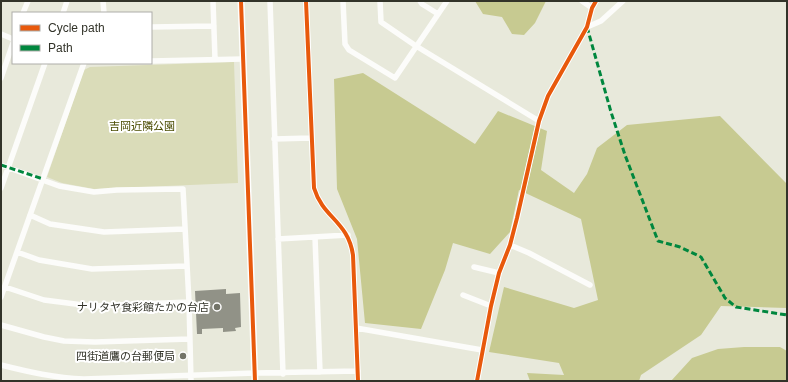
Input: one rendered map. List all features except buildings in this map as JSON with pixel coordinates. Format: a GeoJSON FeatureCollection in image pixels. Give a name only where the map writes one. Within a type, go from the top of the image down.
{"type":"FeatureCollection","features":[{"type":"Feature","properties":{"kind":"street"},"geometry":{"type":"LineString","coordinates":[[23,12],[28,1]]}},
{"type":"Feature","properties":{"kind":"street"},"geometry":{"type":"LineString","coordinates":[[63,12],[67,1]]}},
{"type":"Feature","properties":{"kind":"street"},"geometry":{"type":"LineString","coordinates":[[104,1],[104,12]]}},
{"type":"Feature","properties":{"kind":"street"},"geometry":{"type":"LineString","coordinates":[[213,1],[216,59]]}},
{"type":"Feature","properties":{"kind":"street"},"geometry":{"type":"LineString","coordinates":[[240,1],[255,377]]}},
{"type":"Feature","properties":{"kind":"street"},"geometry":{"type":"LineString","coordinates":[[270,1],[283,374]]}},
{"type":"Feature","properties":{"kind":"street"},"geometry":{"type":"LineString","coordinates":[[306,1],[313,183],[316,195],[325,210],[339,223],[348,235],[352,245],[358,381]]}},
{"type":"Feature","properties":{"kind":"street"},"geometry":{"type":"LineString","coordinates":[[343,1],[345,44],[349,50],[395,78],[447,1]]}},
{"type":"Feature","properties":{"kind":"street"},"geometry":{"type":"LineString","coordinates":[[380,1],[381,22],[416,46],[539,121]]}},
{"type":"Feature","properties":{"kind":"street"},"geometry":{"type":"LineString","coordinates":[[420,1],[422,4],[438,14]]}},
{"type":"Feature","properties":{"kind":"street"},"geometry":{"type":"LineString","coordinates":[[582,1],[592,8]]}},
{"type":"Feature","properties":{"kind":"street"},"geometry":{"type":"LineString","coordinates":[[477,381],[490,306],[499,273],[510,245],[539,121],[548,96],[587,27],[592,8],[596,1]]}},
{"type":"Feature","properties":{"kind":"street"},"geometry":{"type":"LineString","coordinates":[[587,27],[602,21],[623,1]]}},
{"type":"Feature","properties":{"kind":"street"},"geometry":{"type":"LineString","coordinates":[[152,28],[214,26]]}},
{"type":"Feature","properties":{"kind":"street"},"geometry":{"type":"LineString","coordinates":[[1,34],[12,38]]}},
{"type":"Feature","properties":{"kind":"street"},"geometry":{"type":"LineString","coordinates":[[1,78],[12,46]]}},
{"type":"Feature","properties":{"kind":"street"},"geometry":{"type":"LineString","coordinates":[[152,61],[243,59]]}},
{"type":"Feature","properties":{"kind":"street"},"geometry":{"type":"LineString","coordinates":[[1,188],[45,64]]}},
{"type":"Feature","properties":{"kind":"street"},"geometry":{"type":"LineString","coordinates":[[1,297],[6,287],[84,64]]}},
{"type":"Feature","properties":{"kind":"street"},"geometry":{"type":"LineString","coordinates":[[274,139],[311,138]]}},
{"type":"Feature","properties":{"kind":"street"},"geometry":{"type":"LineString","coordinates":[[1,165],[59,186],[94,192],[117,190],[183,189],[189,302],[191,378]]}},
{"type":"Feature","properties":{"kind":"street"},"geometry":{"type":"LineString","coordinates":[[30,215],[50,224],[104,232],[185,228]]}},
{"type":"Feature","properties":{"kind":"street"},"geometry":{"type":"LineString","coordinates":[[278,238],[348,235]]}},
{"type":"Feature","properties":{"kind":"street"},"geometry":{"type":"LineString","coordinates":[[315,237],[320,372]]}},
{"type":"Feature","properties":{"kind":"street"},"geometry":{"type":"LineString","coordinates":[[510,245],[590,285]]}},
{"type":"Feature","properties":{"kind":"street"},"geometry":{"type":"LineString","coordinates":[[17,252],[39,260],[92,269],[187,266]]}},
{"type":"Feature","properties":{"kind":"street"},"geometry":{"type":"LineString","coordinates":[[474,268],[499,273]]}},
{"type":"Feature","properties":{"kind":"street"},"geometry":{"type":"LineString","coordinates":[[6,287],[44,300],[91,306],[189,302]]}},
{"type":"Feature","properties":{"kind":"street"},"geometry":{"type":"LineString","coordinates":[[463,295],[490,306]]}},
{"type":"Feature","properties":{"kind":"street"},"geometry":{"type":"LineString","coordinates":[[1,325],[44,337],[71,341],[95,342],[190,339]]}},
{"type":"Feature","properties":{"kind":"street"},"geometry":{"type":"LineString","coordinates":[[356,328],[482,350]]}},
{"type":"Feature","properties":{"kind":"street"},"geometry":{"type":"LineString","coordinates":[[1,365],[44,375],[84,379],[255,377],[283,374],[358,371]]}},
{"type":"Feature","properties":{"kind":"green space"},"geometry":{"type":"Polygon","coordinates":[[[475,1],[546,1],[535,23],[524,35],[512,34],[502,17],[483,14],[475,1]]]}},
{"type":"Feature","properties":{"kind":"green space","name":"吉岡近隣公園"},"geometry":{"type":"Polygon","coordinates":[[[234,62],[238,183],[94,189],[62,183],[47,177],[84,70],[90,67],[234,62]]]}},
{"type":"Feature","properties":{"kind":"green space"},"geometry":{"type":"Polygon","coordinates":[[[363,73],[475,144],[498,111],[547,131],[541,170],[574,193],[587,174],[597,148],[627,125],[720,116],[787,184],[787,308],[721,306],[701,335],[641,375],[639,381],[530,381],[527,373],[564,375],[559,363],[489,352],[504,287],[574,308],[598,300],[581,219],[519,190],[510,232],[490,254],[453,243],[445,270],[421,329],[365,323],[357,239],[337,189],[334,79],[363,73]]]}},
{"type":"Feature","properties":{"kind":"green space"},"geometry":{"type":"Polygon","coordinates":[[[780,347],[787,351],[787,381],[671,381],[692,358],[718,349],[780,347]]]}},
{"type":"Feature","properties":{"kind":"marked path"},"geometry":{"type":"LineString","coordinates":[[587,27],[625,155],[658,241],[680,247],[701,257],[725,298],[736,307],[787,315]]}},
{"type":"Feature","properties":{"kind":"marked path"},"geometry":{"type":"LineString","coordinates":[[1,165],[43,179]]}},
{"type":"Feature","properties":{"kind":"cycle path"},"geometry":{"type":"LineString","coordinates":[[241,1],[255,381]]}},
{"type":"Feature","properties":{"kind":"cycle path"},"geometry":{"type":"LineString","coordinates":[[306,1],[314,188],[323,206],[346,234],[353,255],[358,381]]}},
{"type":"Feature","properties":{"kind":"cycle path"},"geometry":{"type":"LineString","coordinates":[[477,381],[491,306],[499,273],[510,245],[539,121],[548,96],[587,27],[592,8],[596,1]]}},
{"type":"Feature","properties":{"kind":"place","name":"ナリタヤ食彩館たかの台店"},"geometry":{"type":"Point","coordinates":[217,307]}},
{"type":"Feature","properties":{"kind":"place","name":"四街道鷹の台郵便局"},"geometry":{"type":"Point","coordinates":[183,356]}}]}
